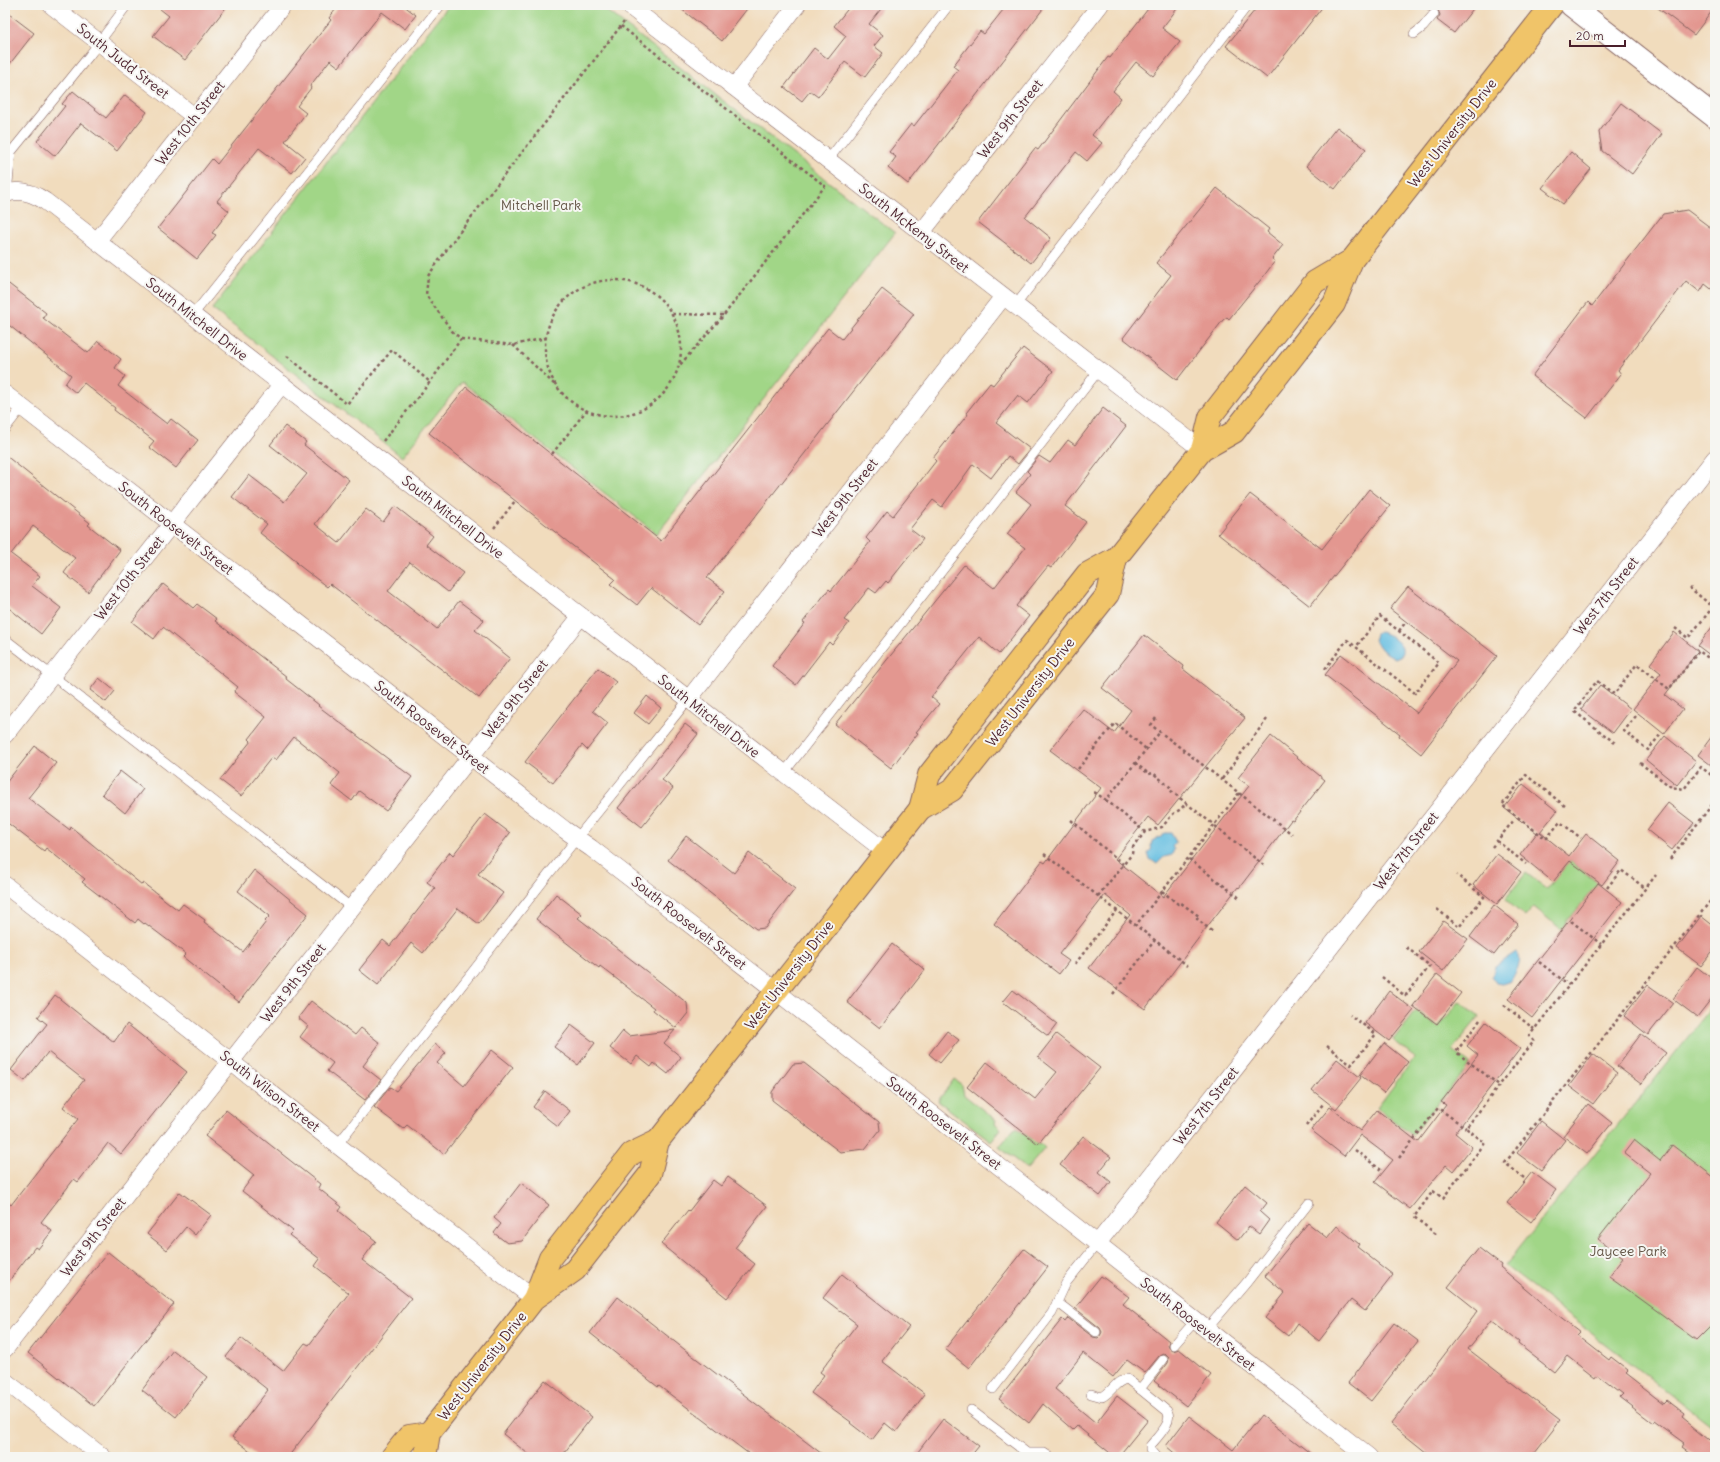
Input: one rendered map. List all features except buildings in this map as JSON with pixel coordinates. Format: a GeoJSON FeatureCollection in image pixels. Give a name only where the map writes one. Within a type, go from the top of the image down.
{"type":"FeatureCollection","features":[{"type":"Feature","properties":{"kind":"main road","name":"West University Drive"},"geometry":{"type":"LineString","coordinates":[[920,809],[928,775],[1087,574],[1116,558],[1202,450],[1210,417],[1315,282],[1352,260],[1552,5]]}},
{"type":"Feature","properties":{"kind":"main road","name":"West University Drive"},"geometry":{"type":"LineString","coordinates":[[425,1457],[429,1433],[534,1299],[550,1258],[631,1154],[658,1141],[920,809],[952,790],[1108,594],[1116,558]]}},
{"type":"Feature","properties":{"kind":"main road","name":"West University Drive"},"geometry":{"type":"LineString","coordinates":[[392,1457],[409,1436],[429,1433]]}},
{"type":"Feature","properties":{"kind":"street","name":"South Judd Street"},"geometry":{"type":"LineString","coordinates":[[51,5],[195,117]]}},
{"type":"Feature","properties":{"kind":"street","name":"West 10th Street"},"geometry":{"type":"LineString","coordinates":[[97,241],[283,5]]}},
{"type":"Feature","properties":{"kind":"street"},"geometry":{"type":"LineString","coordinates":[[734,87],[797,5]]}},
{"type":"Feature","properties":{"kind":"street","name":"West 9th Street"},"geometry":{"type":"LineString","coordinates":[[921,233],[1100,5]]}},
{"type":"Feature","properties":{"kind":"street"},"geometry":{"type":"LineString","coordinates":[[1571,5],[1715,116]]}},
{"type":"Feature","properties":{"kind":"street","name":"South McKemy Street"},"geometry":{"type":"LineString","coordinates":[[638,9],[734,87],[1202,450]]}},
{"type":"Feature","properties":{"kind":"street","name":"South Mitchell Drive"},"geometry":{"type":"LineString","coordinates":[[10,193],[37,196],[97,241],[783,774],[886,852]]}},
{"type":"Feature","properties":{"kind":"street","name":"West 9th Street"},"geometry":{"type":"LineString","coordinates":[[688,700],[1009,301]]}},
{"type":"Feature","properties":{"kind":"street","name":"West 10th Street"},"geometry":{"type":"LineString","coordinates":[[5,735],[282,384]]}},
{"type":"Feature","properties":{"kind":"street","name":"South Roosevelt Street"},"geometry":{"type":"LineString","coordinates":[[5,394],[470,756],[776,991],[1363,1455]]}},
{"type":"Feature","properties":{"kind":"street","name":"West 7th Street"},"geometry":{"type":"LineString","coordinates":[[1097,1244],[1715,458]]}},
{"type":"Feature","properties":{"kind":"street","name":"West 9th Street"},"geometry":{"type":"LineString","coordinates":[[5,1349],[581,616]]}},
{"type":"Feature","properties":{"kind":"street","name":"South Wilson Street"},"geometry":{"type":"LineString","coordinates":[[5,885],[338,1144],[534,1299]]}},
{"type":"Feature","properties":{"kind":"street"},"geometry":{"type":"LineString","coordinates":[[5,1381],[103,1457]]}},
{"type":"Feature","properties":{"kind":"lane"},"geometry":{"type":"LineString","coordinates":[[10,193],[11,152],[89,56],[98,42],[128,5]]}},
{"type":"Feature","properties":{"kind":"lane"},"geometry":{"type":"LineString","coordinates":[[193,315],[441,5]]}},
{"type":"Feature","properties":{"kind":"lane"},"geometry":{"type":"LineString","coordinates":[[828,160],[949,5]]}},
{"type":"Feature","properties":{"kind":"lane"},"geometry":{"type":"LineString","coordinates":[[1009,301],[1248,5]]}},
{"type":"Feature","properties":{"kind":"lane"},"geometry":{"type":"LineString","coordinates":[[1414,34],[1423,27],[1434,14]]}},
{"type":"Feature","properties":{"kind":"lane"},"geometry":{"type":"LineString","coordinates":[[783,774],[1099,370]]}},
{"type":"Feature","properties":{"kind":"lane"},"geometry":{"type":"LineString","coordinates":[[5,429],[22,407]]}},
{"type":"Feature","properties":{"kind":"lane"},"geometry":{"type":"LineString","coordinates":[[5,639],[352,908]]}},
{"type":"Feature","properties":{"kind":"lane"},"geometry":{"type":"LineString","coordinates":[[338,1144],[577,838],[688,700]]}},
{"type":"Feature","properties":{"kind":"lane"},"geometry":{"type":"LineString","coordinates":[[1174,1345],[1200,1325],[1247,1282],[1309,1203]]}},
{"type":"Feature","properties":{"kind":"lane"},"geometry":{"type":"LineString","coordinates":[[993,1389],[1052,1314],[1066,1283],[1097,1244]]}},
{"type":"Feature","properties":{"kind":"lane"},"geometry":{"type":"LineString","coordinates":[[1057,1302],[1096,1332]]}},
{"type":"Feature","properties":{"kind":"lane"},"geometry":{"type":"LineString","coordinates":[[1140,1389],[1163,1360]]}},
{"type":"Feature","properties":{"kind":"lane"},"geometry":{"type":"LineString","coordinates":[[1091,1394],[1102,1397],[1108,1394],[1118,1382],[1127,1379],[1167,1411],[1169,1419],[1150,1446],[1150,1450],[1156,1457]]}},
{"type":"Feature","properties":{"kind":"lane"},"geometry":{"type":"LineString","coordinates":[[971,1410],[1025,1455],[1044,1453],[1050,1457]]}},
{"type":"Feature","properties":{"kind":"path"},"geometry":{"type":"LineString","coordinates":[[546,338],[513,345],[461,339],[452,331],[426,295],[428,276],[455,238],[621,26],[638,9]]}},
{"type":"Feature","properties":{"kind":"path"},"geometry":{"type":"LineString","coordinates":[[513,345],[571,402],[586,410],[608,416],[631,414],[652,404],[669,387],[679,366],[724,315],[825,186],[621,26]]}},
{"type":"Feature","properties":{"kind":"path"},"geometry":{"type":"LineString","coordinates":[[559,389],[550,374],[545,356],[546,338],[552,318],[565,300],[581,288],[601,281],[622,280],[642,286],[659,298],[672,314],[679,331],[682,348],[679,366]]}},
{"type":"Feature","properties":{"kind":"path"},"geometry":{"type":"LineString","coordinates":[[672,314],[724,315]]}},
{"type":"Feature","properties":{"kind":"path"},"geometry":{"type":"LineString","coordinates":[[372,454],[430,382],[461,339]]}},
{"type":"Feature","properties":{"kind":"path"},"geometry":{"type":"LineString","coordinates":[[287,356],[347,404],[392,350],[430,382]]}},
{"type":"Feature","properties":{"kind":"path"},"geometry":{"type":"LineString","coordinates":[[552,454],[586,410]]}},
{"type":"Feature","properties":{"kind":"path"},"geometry":{"type":"LineString","coordinates":[[493,530],[515,501]]}},
{"type":"Feature","properties":{"kind":"path"},"geometry":{"type":"LineString","coordinates":[[1675,628],[1688,638],[1713,607],[1690,588]]}},
{"type":"Feature","properties":{"kind":"path"},"geometry":{"type":"LineString","coordinates":[[1324,669],[1347,640],[1415,693],[1439,663],[1380,616],[1356,647]]}},
{"type":"Feature","properties":{"kind":"path"},"geometry":{"type":"LineString","coordinates":[[1399,631],[1405,623]]}},
{"type":"Feature","properties":{"kind":"path"},"geometry":{"type":"LineString","coordinates":[[1615,743],[1574,711],[1597,681],[1614,694],[1637,664],[1669,689],[1699,651],[1715,664]]}},
{"type":"Feature","properties":{"kind":"path"},"geometry":{"type":"LineString","coordinates":[[1636,716],[1624,731],[1648,750],[1660,735]]}},
{"type":"Feature","properties":{"kind":"path"},"geometry":{"type":"LineString","coordinates":[[1156,718],[1151,725],[1292,834]]}},
{"type":"Feature","properties":{"kind":"path"},"geometry":{"type":"LineString","coordinates":[[1222,780],[1268,719]]}},
{"type":"Feature","properties":{"kind":"path"},"geometry":{"type":"LineString","coordinates":[[1078,769],[1115,724],[1146,749]]}},
{"type":"Feature","properties":{"kind":"path"},"geometry":{"type":"LineString","coordinates":[[1106,800],[1160,732]]}},
{"type":"Feature","properties":{"kind":"path"},"geometry":{"type":"LineString","coordinates":[[1135,763],[1149,774],[1153,773],[1170,787],[1170,790],[1266,867]]}},
{"type":"Feature","properties":{"kind":"path"},"geometry":{"type":"LineString","coordinates":[[1640,763],[1671,787],[1684,789],[1701,767],[1715,778]]}},
{"type":"Feature","properties":{"kind":"path"},"geometry":{"type":"LineString","coordinates":[[1565,806],[1526,775],[1502,806],[1546,839],[1560,822],[1581,838]]}},
{"type":"Feature","properties":{"kind":"path"},"geometry":{"type":"LineString","coordinates":[[1094,792],[1145,832]]}},
{"type":"Feature","properties":{"kind":"path"},"geometry":{"type":"LineString","coordinates":[[1136,925],[1239,793]]}},
{"type":"Feature","properties":{"kind":"path"},"geometry":{"type":"LineString","coordinates":[[1670,859],[1715,801]]}},
{"type":"Feature","properties":{"kind":"path"},"geometry":{"type":"LineString","coordinates":[[1098,896],[1132,854],[1133,847],[1145,832],[1162,827],[1173,814],[1181,810],[1186,803]]}},
{"type":"Feature","properties":{"kind":"path"},"geometry":{"type":"LineString","coordinates":[[1071,820],[1123,864]]}},
{"type":"Feature","properties":{"kind":"path"},"geometry":{"type":"LineString","coordinates":[[1492,847],[1514,820]]}},
{"type":"Feature","properties":{"kind":"path"},"geometry":{"type":"LineString","coordinates":[[1497,841],[1526,864]]}},
{"type":"Feature","properties":{"kind":"path"},"geometry":{"type":"LineString","coordinates":[[1044,854],[1188,966]]}},
{"type":"Feature","properties":{"kind":"path"},"geometry":{"type":"LineString","coordinates":[[1189,859],[1241,899]]}},
{"type":"Feature","properties":{"kind":"path"},"geometry":{"type":"LineString","coordinates":[[1607,888],[1621,870],[1645,888]]}},
{"type":"Feature","properties":{"kind":"path"},"geometry":{"type":"LineString","coordinates":[[1437,909],[1460,927],[1484,897],[1457,875]]}},
{"type":"Feature","properties":{"kind":"path"},"geometry":{"type":"LineString","coordinates":[[1466,1128],[1534,1041],[1528,1036],[1656,875]]}},
{"type":"Feature","properties":{"kind":"path"},"geometry":{"type":"LineString","coordinates":[[1162,892],[1178,904],[1181,903],[1199,916],[1197,920],[1214,933]]}},
{"type":"Feature","properties":{"kind":"path"},"geometry":{"type":"LineString","coordinates":[[1524,1178],[1504,1163],[1715,895]]}},
{"type":"Feature","properties":{"kind":"path"},"geometry":{"type":"LineString","coordinates":[[1075,964],[1117,910]]}},
{"type":"Feature","properties":{"kind":"path"},"geometry":{"type":"LineString","coordinates":[[1571,921],[1601,944]]}},
{"type":"Feature","properties":{"kind":"path"},"geometry":{"type":"LineString","coordinates":[[1113,994],[1155,940]]}},
{"type":"Feature","properties":{"kind":"path"},"geometry":{"type":"LineString","coordinates":[[1382,978],[1405,996],[1430,966],[1406,946]]}},
{"type":"Feature","properties":{"kind":"path"},"geometry":{"type":"LineString","coordinates":[[1539,962],[1569,985]]}},
{"type":"Feature","properties":{"kind":"path"},"geometry":{"type":"LineString","coordinates":[[1504,1005],[1534,1029]]}},
{"type":"Feature","properties":{"kind":"path"},"geometry":{"type":"LineString","coordinates":[[1327,1046],[1351,1065],[1376,1034],[1350,1015]]}},
{"type":"Feature","properties":{"kind":"path"},"geometry":{"type":"LineString","coordinates":[[1480,1020],[1456,1052],[1499,1085]]}},
{"type":"Feature","properties":{"kind":"path"},"geometry":{"type":"LineString","coordinates":[[1306,1126],[1323,1104]]}},
{"type":"Feature","properties":{"kind":"path"},"geometry":{"type":"LineString","coordinates":[[1399,1158],[1438,1108],[1484,1143],[1443,1198],[1433,1191],[1414,1217],[1436,1234]]}},
{"type":"Feature","properties":{"kind":"path"},"geometry":{"type":"LineString","coordinates":[[1355,1150],[1381,1170]]}},
{"type":"Feature","properties":{"kind":"green space","name":"Mitchell Park"},"geometry":{"type":"Polygon","coordinates":[[[449,5],[599,5],[895,233],[657,534],[462,382],[402,457],[212,309],[449,5]]]}},
{"type":"Feature","properties":{"kind":"green space"},"geometry":{"type":"Polygon","coordinates":[[[1570,861],[1598,883],[1567,920],[1562,930],[1534,907],[1525,917],[1505,899],[1526,873],[1547,889],[1570,861]]]}},
{"type":"Feature","properties":{"kind":"green space"},"geometry":{"type":"Polygon","coordinates":[[[1460,1001],[1479,1017],[1452,1050],[1470,1064],[1412,1135],[1377,1108],[1415,1057],[1393,1040],[1416,1010],[1438,1027],[1460,1001]]]}},
{"type":"Feature","properties":{"kind":"green space","name":"Jaycee Park"},"geometry":{"type":"Polygon","coordinates":[[[1715,1003],[1715,1428],[1505,1266],[1715,1003]]]}},
{"type":"Feature","properties":{"kind":"green space"},"geometry":{"type":"Polygon","coordinates":[[[954,1079],[962,1085],[964,1095],[996,1120],[995,1123],[1001,1129],[991,1141],[938,1101],[954,1079]]]}},
{"type":"Feature","properties":{"kind":"green space"},"geometry":{"type":"Polygon","coordinates":[[[1017,1128],[1038,1145],[1040,1143],[1045,1148],[1027,1169],[999,1147],[1014,1129],[1017,1128]]]}},
{"type":"Feature","properties":{"kind":"water"},"geometry":{"type":"Polygon","coordinates":[[[1379,632],[1389,635],[1398,642],[1402,648],[1402,655],[1395,658],[1383,651],[1374,640],[1376,634],[1379,632]]]}},
{"type":"Feature","properties":{"kind":"water"},"geometry":{"type":"Polygon","coordinates":[[[1164,833],[1171,833],[1176,842],[1172,847],[1174,849],[1172,855],[1164,857],[1157,864],[1150,859],[1148,854],[1152,848],[1152,841],[1159,837],[1160,838],[1164,833]]]}},
{"type":"Feature","properties":{"kind":"water"},"geometry":{"type":"Polygon","coordinates":[[[1516,952],[1520,959],[1517,970],[1511,981],[1502,984],[1496,983],[1492,977],[1495,966],[1516,952]]]}}]}
